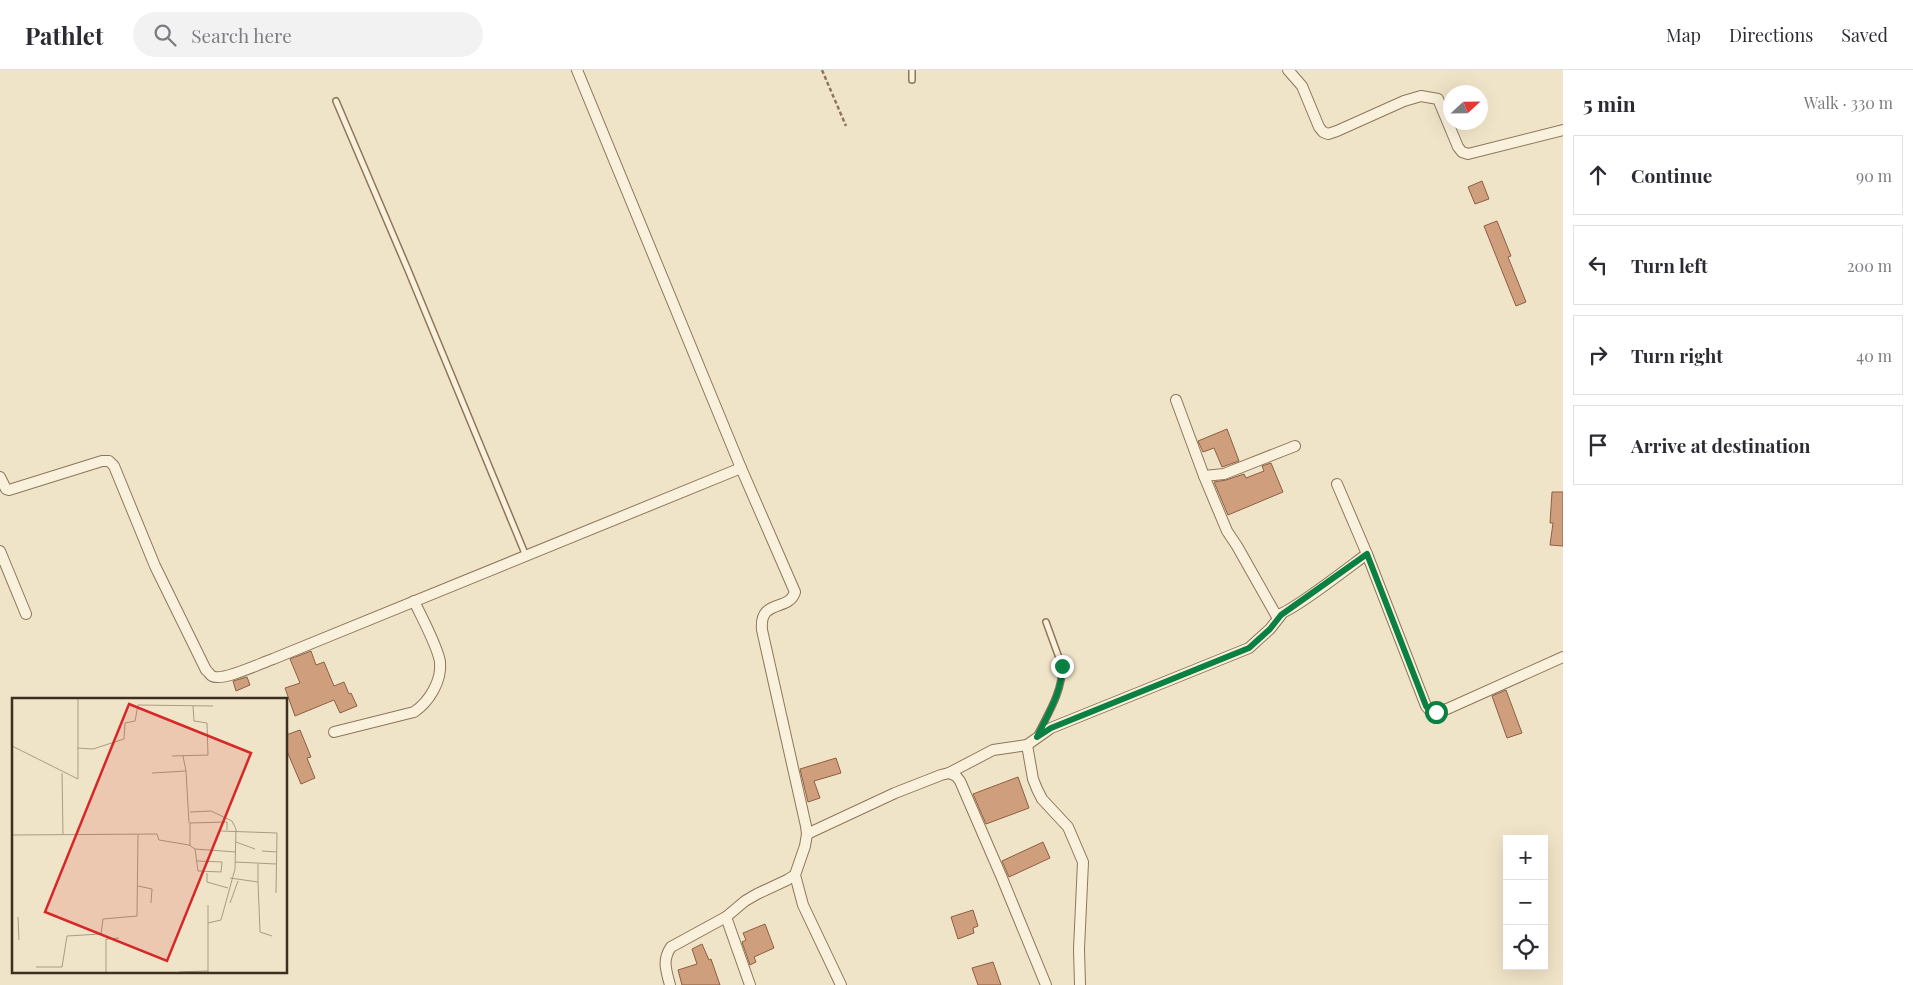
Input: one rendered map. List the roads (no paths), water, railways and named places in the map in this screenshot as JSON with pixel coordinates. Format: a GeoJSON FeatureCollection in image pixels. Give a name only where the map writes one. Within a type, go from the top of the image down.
{"type":"FeatureCollection","features":[{"type":"Feature","properties":{"kind":"street"},"geometry":{"type":"LineString","coordinates":[[577,70],[741,468],[795,592],[789,600],[767,610],[761,621],[807,834],[795,875],[803,905],[841,985]]}},
{"type":"Feature","properties":{"kind":"street"},"geometry":{"type":"LineString","coordinates":[[1288,70],[1302,86],[1322,132],[1328,134],[1420,96],[1438,99],[1458,147],[1462,152],[1468,154],[1563,130]]}},
{"type":"Feature","properties":{"kind":"street"},"geometry":{"type":"LineString","coordinates":[[1176,400],[1227,531],[1260,584],[1273,612],[1276,615],[1281,615]]}},
{"type":"Feature","properties":{"kind":"street"},"geometry":{"type":"LineString","coordinates":[[1204,476],[1224,474],[1295,446]]}},
{"type":"Feature","properties":{"kind":"street"},"geometry":{"type":"LineString","coordinates":[[0,477],[6,489],[9,490],[102,461],[110,461],[114,466],[155,566],[206,670],[215,677],[225,676],[245,669],[741,468]]}},
{"type":"Feature","properties":{"kind":"street"},"geometry":{"type":"LineString","coordinates":[[1337,484],[1367,554],[1426,706],[1431,712],[1447,709],[1563,657]]}},
{"type":"Feature","properties":{"kind":"street"},"geometry":{"type":"LineString","coordinates":[[0,551],[26,614]]}},
{"type":"Feature","properties":{"kind":"street"},"geometry":{"type":"LineString","coordinates":[[807,834],[895,793],[949,773],[993,750],[1027,745],[1051,728],[1249,648],[1267,633],[1281,615],[1367,554]]}},
{"type":"Feature","properties":{"kind":"street"},"geometry":{"type":"LineString","coordinates":[[334,732],[414,712],[424,706],[429,699],[434,690],[440,663],[414,601]]}},
{"type":"Feature","properties":{"kind":"street"},"geometry":{"type":"LineString","coordinates":[[1027,745],[1033,779],[1037,789],[1042,799],[1068,828],[1075,840],[1083,862],[1079,949],[1080,985]]}},
{"type":"Feature","properties":{"kind":"street"},"geometry":{"type":"LineString","coordinates":[[949,773],[956,776],[960,781],[1046,985]]}},
{"type":"Feature","properties":{"kind":"street"},"geometry":{"type":"LineString","coordinates":[[670,985],[664,962],[666,954],[671,947],[726,917],[745,901],[795,875]]}},
{"type":"Feature","properties":{"kind":"street"},"geometry":{"type":"LineString","coordinates":[[726,917],[750,985]]}},
{"type":"Feature","properties":{"kind":"lane"},"geometry":{"type":"LineString","coordinates":[[912,70],[912,80]]}},
{"type":"Feature","properties":{"kind":"lane"},"geometry":{"type":"LineString","coordinates":[[336,101],[412,279],[526,556]]}},
{"type":"Feature","properties":{"kind":"lane"},"geometry":{"type":"LineString","coordinates":[[1037,737],[1058,691],[1062,673],[1062,666],[1046,622]]}}]}
